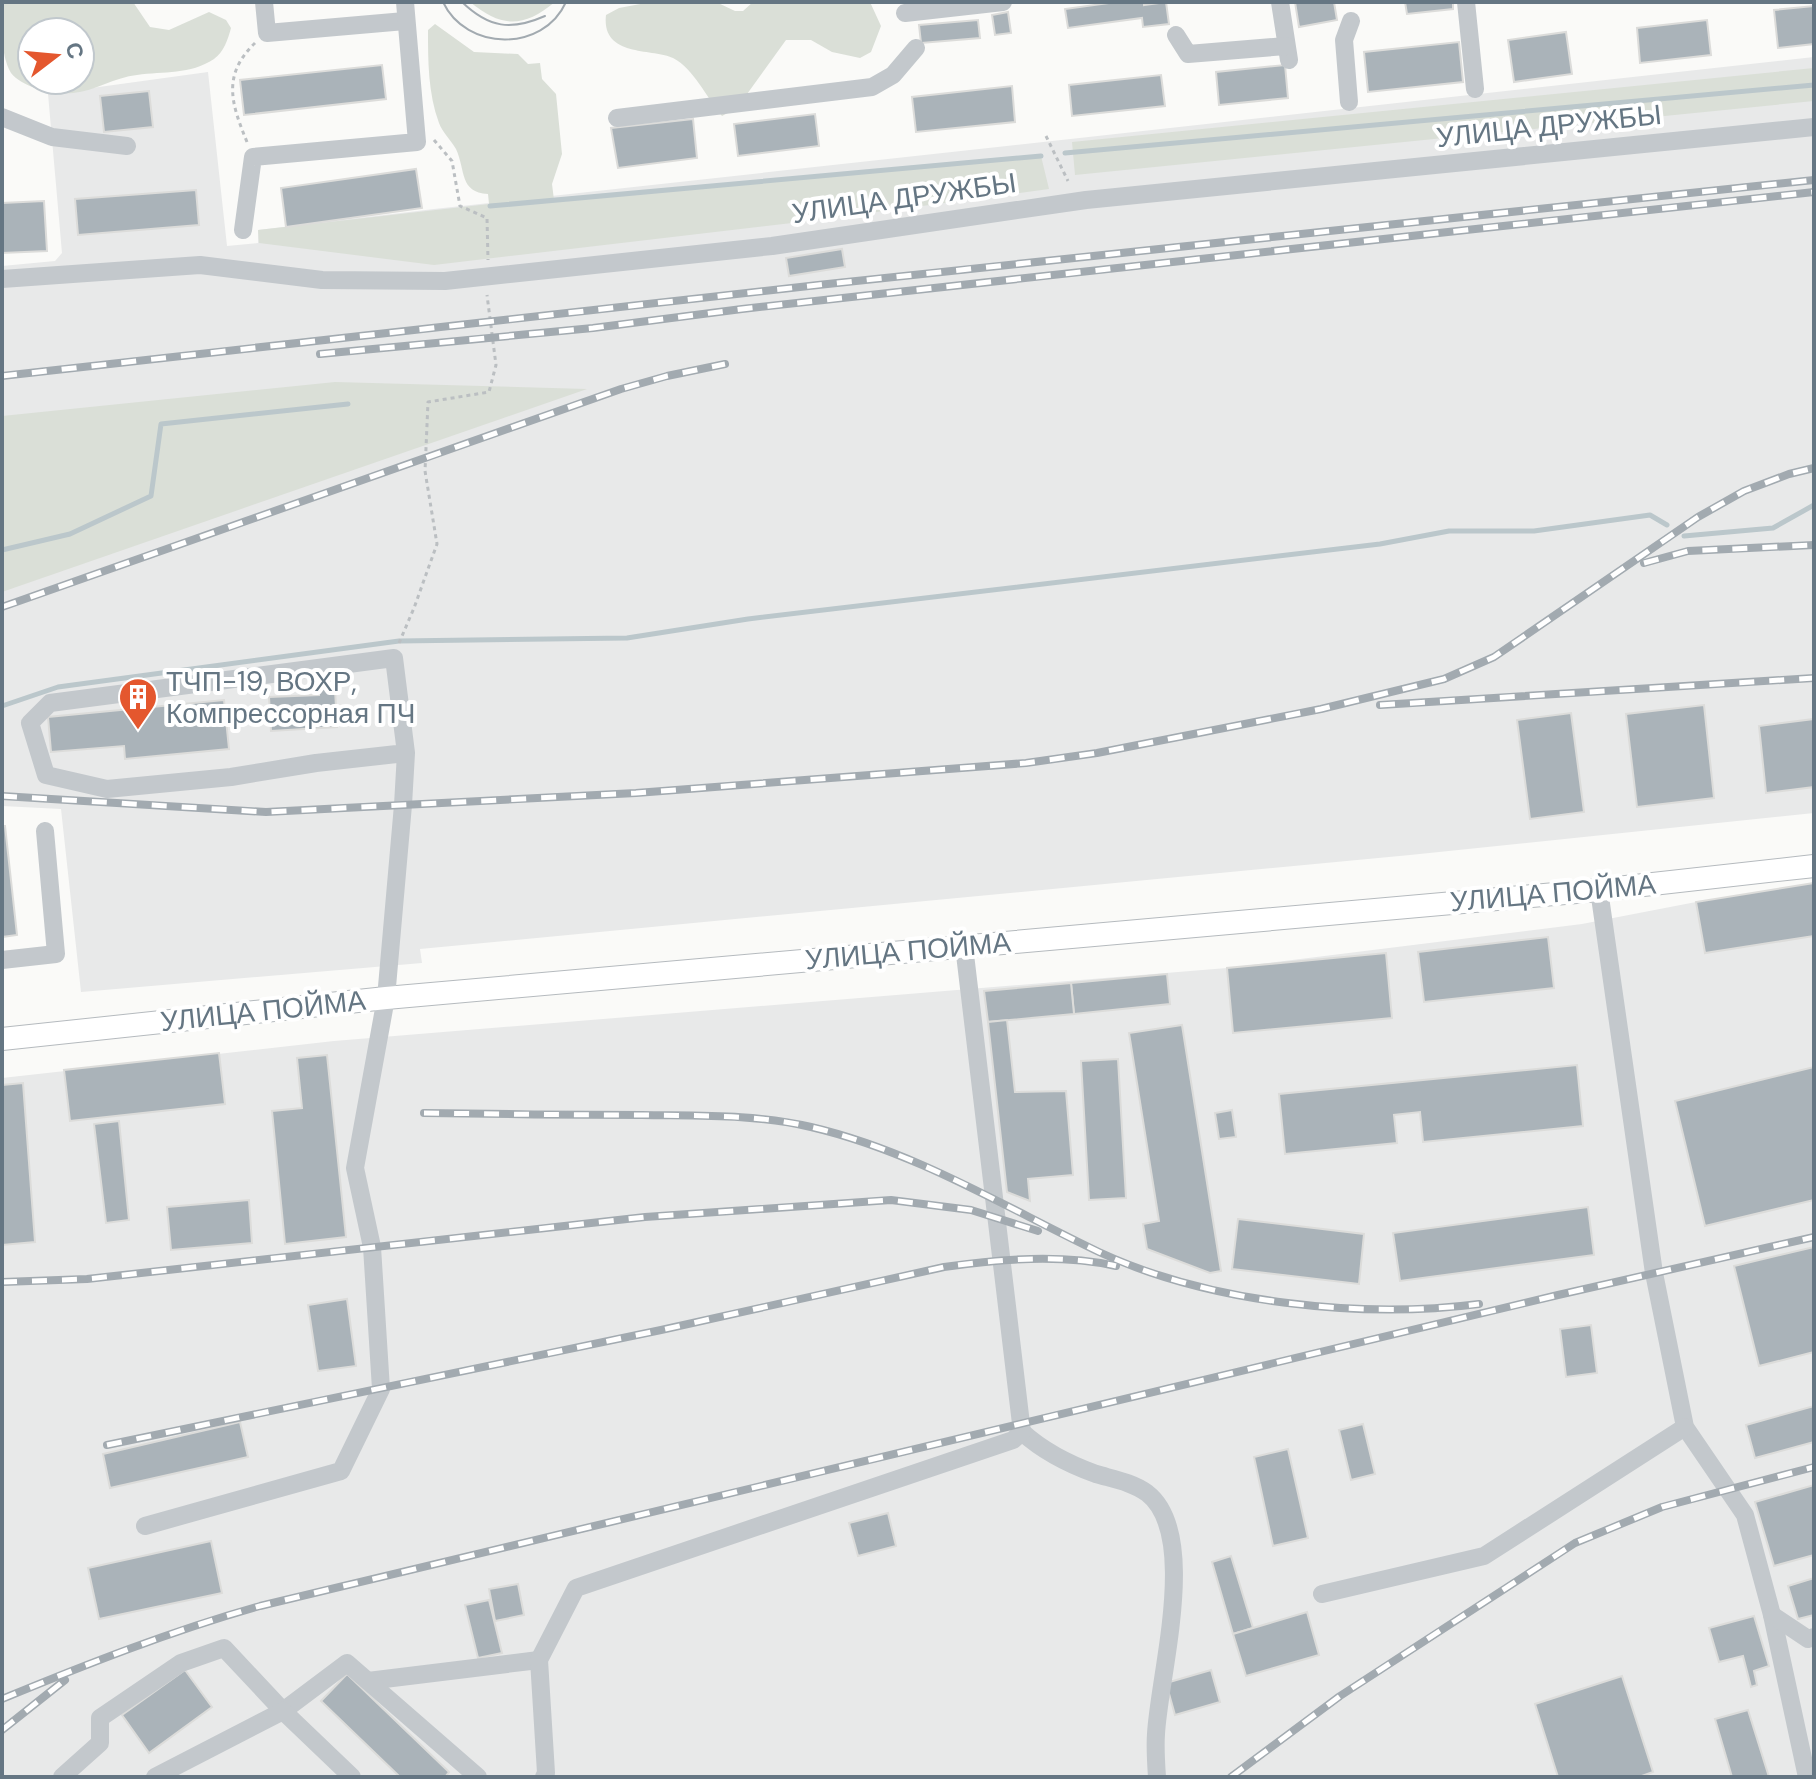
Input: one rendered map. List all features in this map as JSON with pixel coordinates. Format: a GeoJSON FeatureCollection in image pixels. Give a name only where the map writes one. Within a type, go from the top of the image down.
{"type":"FeatureCollection","features":[{"type":"Feature","properties":{"kind":"main road","name":"УЛИЦА ПОЙМА"},"geometry":{"type":"LineString","coordinates":[[2,1039],[386,998],[1599,890],[1814,866]]}},
{"type":"Feature","properties":{"kind":"street"},"geometry":{"type":"LineString","coordinates":[[264,2],[267,33],[405,21]]}},
{"type":"Feature","properties":{"kind":"street"},"geometry":{"type":"LineString","coordinates":[[243,230],[253,157],[417,142],[405,2]]}},
{"type":"Feature","properties":{"kind":"street"},"geometry":{"type":"LineString","coordinates":[[905,13],[1003,2]]}},
{"type":"Feature","properties":{"kind":"street"},"geometry":{"type":"LineString","coordinates":[[1176,35],[1188,54],[1288,53],[1280,2]]}},
{"type":"Feature","properties":{"kind":"street"},"geometry":{"type":"LineString","coordinates":[[1466,2],[1475,89]]}},
{"type":"Feature","properties":{"kind":"street"},"geometry":{"type":"LineString","coordinates":[[1349,102],[1344,40],[1351,21]]}},
{"type":"Feature","properties":{"kind":"street"},"geometry":{"type":"LineString","coordinates":[[617,118],[872,87],[893,75],[916,48]]}},
{"type":"Feature","properties":{"kind":"street"},"geometry":{"type":"LineString","coordinates":[[2,117],[52,137],[127,146]]}},
{"type":"Feature","properties":{"kind":"street","name":"УЛИЦА ДРУЖБЫ"},"geometry":{"type":"LineString","coordinates":[[2,279],[200,265],[322,280],[445,281],[772,246],[1086,200],[1814,127]]}},
{"type":"Feature","properties":{"kind":"street"},"geometry":{"type":"LineString","coordinates":[[145,1526],[341,1471],[381,1389],[372,1247],[355,1168],[386,998],[406,753],[394,658],[50,703],[30,723],[46,775],[107,789],[231,777],[406,753]]}},
{"type":"Feature","properties":{"kind":"street"},"geometry":{"type":"LineString","coordinates":[[2,960],[56,954],[45,831]]}},
{"type":"Feature","properties":{"kind":"street"},"geometry":{"type":"LineString","coordinates":[[1599,890],[1654,1273],[1685,1427],[1745,1515],[1772,1615],[1807,1777]]}},
{"type":"Feature","properties":{"kind":"street"},"geometry":{"type":"LineString","coordinates":[[964,946],[1022,1432],[1042,1450],[1148,1494],[1162,1510],[1173,1541],[1175,1573],[1156,1735],[1157,1777]]}},
{"type":"Feature","properties":{"kind":"street"},"geometry":{"type":"LineString","coordinates":[[1322,1594],[1484,1556],[1685,1427]]}},
{"type":"Feature","properties":{"kind":"street"},"geometry":{"type":"LineString","coordinates":[[544,1777],[539,1660],[576,1588],[1013,1440],[1022,1432]]}},
{"type":"Feature","properties":{"kind":"street"},"geometry":{"type":"LineString","coordinates":[[1772,1615],[1808,1639],[1814,1637]]}},
{"type":"Feature","properties":{"kind":"street"},"geometry":{"type":"LineString","coordinates":[[62,1777],[100,1743],[100,1718],[181,1663],[224,1648],[283,1711],[352,1777]]}},
{"type":"Feature","properties":{"kind":"street"},"geometry":{"type":"LineString","coordinates":[[368,1681],[539,1660]]}},
{"type":"Feature","properties":{"kind":"street"},"geometry":{"type":"LineString","coordinates":[[155,1777],[178,1772],[283,1711],[347,1663],[478,1777]]}},
{"type":"Feature","properties":{"kind":"path"},"geometry":{"type":"LineString","coordinates":[[253,157],[238,120],[232,92],[235,66],[252,45],[267,33]]}},
{"type":"Feature","properties":{"kind":"path"},"geometry":{"type":"LineString","coordinates":[[394,658],[437,544],[425,471],[428,402],[489,392],[496,365],[485,276],[487,218],[460,206],[452,161],[428,133]]}},
{"type":"Feature","properties":{"kind":"path"},"geometry":{"type":"LineString","coordinates":[[1046,136],[1068,181]]}},
{"type":"Feature","properties":{"kind":"shaded area"},"geometry":{"type":"Polygon","coordinates":[[[2,2],[133,2],[150,27],[169,30],[209,12],[226,20],[231,28],[217,56],[196,68],[129,76],[96,87],[96,16],[16,16],[16,78],[7,65],[2,2]]]}},
{"type":"Feature","properties":{"kind":"shaded area"},"geometry":{"type":"Polygon","coordinates":[[[470,2],[555,2],[533,17],[512,22],[492,17],[470,2]]]}},
{"type":"Feature","properties":{"kind":"shaded area"},"geometry":{"type":"Polygon","coordinates":[[[651,2],[716,2],[735,11],[743,11],[753,2],[870,2],[881,26],[871,52],[860,58],[832,52],[811,40],[786,40],[737,108],[722,116],[694,76],[673,58],[630,49],[612,38],[607,29],[606,15],[619,8],[651,2]]]}},
{"type":"Feature","properties":{"kind":"shaded area"},"geometry":{"type":"Polygon","coordinates":[[[435,24],[474,52],[518,54],[528,64],[540,63],[542,79],[556,94],[562,154],[552,184],[554,200],[1041,156],[1049,189],[434,265],[259,243],[258,230],[489,204],[488,194],[468,185],[456,149],[440,126],[435,112],[429,77],[428,30],[435,24]]]}},
{"type":"Feature","properties":{"kind":"shaded area"},"geometry":{"type":"Polygon","coordinates":[[[1814,57],[1814,813],[1410,855],[420,949],[422,963],[81,992],[61,809],[2,806],[2,266],[55,261],[62,253],[48,96],[96,96],[96,87],[208,72],[227,246],[258,243],[258,230],[1814,57]]]}},
{"type":"Feature","properties":{"kind":"shaded area"},"geometry":{"type":"Polygon","coordinates":[[[1814,68],[1814,101],[1075,175],[1072,142],[1814,68]]]}},
{"type":"Feature","properties":{"kind":"shaded area"},"geometry":{"type":"Polygon","coordinates":[[[335,382],[587,389],[2,592],[2,416],[335,382]]]}},
{"type":"Feature","properties":{"kind":"shaded area"},"geometry":{"type":"Polygon","coordinates":[[[1814,883],[1814,1777],[2,1777],[2,1078],[334,1041],[1227,968],[1582,924],[1814,883]]]}},
{"type":"Feature","properties":{"kind":"building"},"geometry":{"type":"Polygon","coordinates":[[[1116,2],[1144,2],[1144,5],[1166,2],[1169,24],[1143,27],[1142,18],[1068,28],[1065,9],[1116,2]]]}},
{"type":"Feature","properties":{"kind":"building"},"geometry":{"type":"Polygon","coordinates":[[[1295,2],[1334,2],[1337,20],[1299,27],[1295,2]]]}},
{"type":"Feature","properties":{"kind":"building"},"geometry":{"type":"Polygon","coordinates":[[[1405,2],[1453,2],[1453,9],[1407,14],[1405,2]]]}},
{"type":"Feature","properties":{"kind":"building"},"geometry":{"type":"Polygon","coordinates":[[[1814,6],[1814,44],[1778,48],[1774,10],[1814,6]]]}},
{"type":"Feature","properties":{"kind":"building"},"geometry":{"type":"Polygon","coordinates":[[[1008,12],[1011,33],[995,35],[992,15],[1008,12]]]}},
{"type":"Feature","properties":{"kind":"building"},"geometry":{"type":"Polygon","coordinates":[[[978,20],[980,38],[921,43],[919,25],[978,20]]]}},
{"type":"Feature","properties":{"kind":"building"},"geometry":{"type":"Polygon","coordinates":[[[1707,20],[1711,55],[1640,63],[1637,28],[1707,20]]]}},
{"type":"Feature","properties":{"kind":"building"},"geometry":{"type":"Polygon","coordinates":[[[1566,32],[1572,74],[1514,82],[1508,40],[1566,32]]]}},
{"type":"Feature","properties":{"kind":"building"},"geometry":{"type":"Polygon","coordinates":[[[1459,42],[1463,82],[1368,92],[1364,52],[1459,42]]]}},
{"type":"Feature","properties":{"kind":"building"},"geometry":{"type":"Polygon","coordinates":[[[382,65],[386,99],[244,115],[240,80],[382,65]]]}},
{"type":"Feature","properties":{"kind":"building"},"geometry":{"type":"Polygon","coordinates":[[[1285,65],[1288,98],[1219,105],[1216,72],[1285,65]]]}},
{"type":"Feature","properties":{"kind":"building"},"geometry":{"type":"Polygon","coordinates":[[[1161,75],[1165,106],[1072,116],[1069,85],[1161,75]]]}},
{"type":"Feature","properties":{"kind":"building"},"geometry":{"type":"Polygon","coordinates":[[[1012,86],[1015,122],[916,132],[912,97],[1012,86]]]}},
{"type":"Feature","properties":{"kind":"building"},"geometry":{"type":"Polygon","coordinates":[[[149,91],[153,127],[104,132],[100,96],[149,91]]]}},
{"type":"Feature","properties":{"kind":"building"},"geometry":{"type":"Polygon","coordinates":[[[815,114],[819,146],[738,156],[734,124],[815,114]]]}},
{"type":"Feature","properties":{"kind":"building"},"geometry":{"type":"Polygon","coordinates":[[[693,119],[697,158],[618,168],[611,128],[693,119]]]}},
{"type":"Feature","properties":{"kind":"building"},"geometry":{"type":"Polygon","coordinates":[[[416,169],[422,208],[286,227],[281,188],[416,169]]]}},
{"type":"Feature","properties":{"kind":"building"},"geometry":{"type":"Polygon","coordinates":[[[196,190],[199,225],[78,235],[75,199],[196,190]]]}},
{"type":"Feature","properties":{"kind":"building"},"geometry":{"type":"Polygon","coordinates":[[[44,201],[47,251],[2,253],[2,203],[44,201]]]}},
{"type":"Feature","properties":{"kind":"building"},"geometry":{"type":"Polygon","coordinates":[[[842,249],[845,267],[789,276],[786,258],[842,249]]]}},
{"type":"Feature","properties":{"kind":"building"},"geometry":{"type":"Polygon","coordinates":[[[318,682],[328,682],[335,689],[337,727],[271,731],[269,697],[319,695],[318,682]]]}},
{"type":"Feature","properties":{"kind":"building","name":"ТЧП-19, ВОХР, Компрессорная ПЧ"},"geometry":{"type":"Polygon","coordinates":[[[224,700],[229,749],[125,759],[124,746],[51,752],[48,717],[224,700]]]}},
{"type":"Feature","properties":{"kind":"building"},"geometry":{"type":"Polygon","coordinates":[[[1704,705],[1714,798],[1637,807],[1626,714],[1704,705]]]}},
{"type":"Feature","properties":{"kind":"building"},"geometry":{"type":"Polygon","coordinates":[[[1571,713],[1584,812],[1530,819],[1517,720],[1571,713]]]}},
{"type":"Feature","properties":{"kind":"building"},"geometry":{"type":"Polygon","coordinates":[[[1814,719],[1814,787],[1766,793],[1759,726],[1814,719]]]}},
{"type":"Feature","properties":{"kind":"building"},"geometry":{"type":"Polygon","coordinates":[[[2,826],[5,826],[17,935],[2,937],[2,826]]]}},
{"type":"Feature","properties":{"kind":"building"},"geometry":{"type":"Polygon","coordinates":[[[1814,883],[1814,936],[1705,953],[1696,902],[1814,883]]]}},
{"type":"Feature","properties":{"kind":"building"},"geometry":{"type":"Polygon","coordinates":[[[1548,937],[1554,988],[1424,1002],[1418,952],[1548,937]]]}},
{"type":"Feature","properties":{"kind":"building"},"geometry":{"type":"Polygon","coordinates":[[[1386,953],[1392,1018],[1233,1033],[1227,968],[1386,953]]]}},
{"type":"Feature","properties":{"kind":"building"},"geometry":{"type":"Polygon","coordinates":[[[1167,974],[1170,1004],[1074,1014],[1071,983],[1167,974]]]}},
{"type":"Feature","properties":{"kind":"building"},"geometry":{"type":"Polygon","coordinates":[[[1071,983],[1074,1014],[988,1022],[984,991],[1071,983]]]}},
{"type":"Feature","properties":{"kind":"building"},"geometry":{"type":"Polygon","coordinates":[[[1007,1020],[1015,1092],[1066,1091],[1073,1175],[1028,1179],[1030,1201],[1007,1192],[988,1022],[1007,1020]]]}},
{"type":"Feature","properties":{"kind":"building"},"geometry":{"type":"Polygon","coordinates":[[[1182,1025],[1221,1271],[1210,1273],[1147,1249],[1143,1224],[1159,1221],[1129,1033],[1182,1025]]]}},
{"type":"Feature","properties":{"kind":"building"},"geometry":{"type":"Polygon","coordinates":[[[219,1053],[225,1104],[70,1121],[64,1070],[219,1053]]]}},
{"type":"Feature","properties":{"kind":"building"},"geometry":{"type":"Polygon","coordinates":[[[327,1055],[346,1237],[285,1244],[272,1111],[302,1108],[297,1058],[327,1055]]]}},
{"type":"Feature","properties":{"kind":"building"},"geometry":{"type":"Polygon","coordinates":[[[1118,1059],[1126,1198],[1089,1200],[1081,1061],[1118,1059]]]}},
{"type":"Feature","properties":{"kind":"building"},"geometry":{"type":"Polygon","coordinates":[[[1577,1065],[1583,1126],[1423,1142],[1420,1112],[1394,1115],[1397,1143],[1285,1154],[1279,1094],[1577,1065]]]}},
{"type":"Feature","properties":{"kind":"building"},"geometry":{"type":"Polygon","coordinates":[[[1814,1067],[1814,1200],[1705,1226],[1675,1101],[1814,1067]]]}},
{"type":"Feature","properties":{"kind":"building"},"geometry":{"type":"Polygon","coordinates":[[[23,1083],[35,1242],[2,1245],[2,1085],[23,1083]]]}},
{"type":"Feature","properties":{"kind":"building"},"geometry":{"type":"Polygon","coordinates":[[[1232,1110],[1236,1137],[1219,1139],[1215,1113],[1232,1110]]]}},
{"type":"Feature","properties":{"kind":"building"},"geometry":{"type":"Polygon","coordinates":[[[119,1121],[129,1220],[106,1223],[94,1124],[119,1121]]]}},
{"type":"Feature","properties":{"kind":"building"},"geometry":{"type":"Polygon","coordinates":[[[249,1200],[252,1243],[171,1250],[167,1207],[249,1200]]]}},
{"type":"Feature","properties":{"kind":"building"},"geometry":{"type":"Polygon","coordinates":[[[1588,1207],[1594,1255],[1400,1281],[1393,1233],[1588,1207]]]}},
{"type":"Feature","properties":{"kind":"building"},"geometry":{"type":"Polygon","coordinates":[[[1238,1219],[1364,1234],[1359,1284],[1232,1269],[1238,1219]]]}},
{"type":"Feature","properties":{"kind":"building"},"geometry":{"type":"Polygon","coordinates":[[[1814,1247],[1814,1352],[1759,1366],[1734,1266],[1814,1247]]]}},
{"type":"Feature","properties":{"kind":"building"},"geometry":{"type":"Polygon","coordinates":[[[347,1299],[356,1366],[318,1371],[308,1305],[347,1299]]]}},
{"type":"Feature","properties":{"kind":"building"},"geometry":{"type":"Polygon","coordinates":[[[1591,1325],[1597,1373],[1566,1377],[1560,1329],[1591,1325]]]}},
{"type":"Feature","properties":{"kind":"building"},"geometry":{"type":"Polygon","coordinates":[[[1814,1406],[1814,1442],[1755,1458],[1746,1425],[1814,1406]]]}},
{"type":"Feature","properties":{"kind":"building"},"geometry":{"type":"Polygon","coordinates":[[[240,1422],[248,1457],[110,1488],[103,1454],[240,1422]]]}},
{"type":"Feature","properties":{"kind":"building"},"geometry":{"type":"Polygon","coordinates":[[[1363,1424],[1375,1474],[1351,1480],[1339,1430],[1363,1424]]]}},
{"type":"Feature","properties":{"kind":"building"},"geometry":{"type":"Polygon","coordinates":[[[1288,1449],[1308,1538],[1273,1546],[1254,1457],[1288,1449]]]}},
{"type":"Feature","properties":{"kind":"building"},"geometry":{"type":"Polygon","coordinates":[[[1814,1485],[1814,1555],[1774,1566],[1755,1502],[1814,1485]]]}},
{"type":"Feature","properties":{"kind":"building"},"geometry":{"type":"Polygon","coordinates":[[[888,1513],[896,1546],[858,1556],[849,1523],[888,1513]]]}},
{"type":"Feature","properties":{"kind":"building"},"geometry":{"type":"Polygon","coordinates":[[[211,1541],[222,1593],[99,1619],[88,1568],[211,1541]]]}},
{"type":"Feature","properties":{"kind":"building"},"geometry":{"type":"Polygon","coordinates":[[[1231,1556],[1253,1628],[1233,1634],[1212,1562],[1231,1556]]]}},
{"type":"Feature","properties":{"kind":"building"},"geometry":{"type":"Polygon","coordinates":[[[1814,1578],[1814,1615],[1798,1619],[1788,1586],[1814,1578]]]}},
{"type":"Feature","properties":{"kind":"building"},"geometry":{"type":"Polygon","coordinates":[[[518,1584],[524,1615],[495,1621],[489,1589],[518,1584]]]}},
{"type":"Feature","properties":{"kind":"building"},"geometry":{"type":"Polygon","coordinates":[[[489,1600],[502,1653],[478,1658],[465,1605],[489,1600]]]}},
{"type":"Feature","properties":{"kind":"building"},"geometry":{"type":"Polygon","coordinates":[[[1307,1612],[1319,1655],[1246,1676],[1233,1634],[1307,1612]]]}},
{"type":"Feature","properties":{"kind":"building"},"geometry":{"type":"Polygon","coordinates":[[[1754,1616],[1769,1666],[1754,1671],[1757,1685],[1751,1687],[1743,1656],[1719,1662],[1709,1628],[1754,1616]]]}},
{"type":"Feature","properties":{"kind":"building"},"geometry":{"type":"Polygon","coordinates":[[[185,1670],[212,1707],[149,1753],[122,1715],[185,1670]]]}},
{"type":"Feature","properties":{"kind":"building"},"geometry":{"type":"Polygon","coordinates":[[[1211,1670],[1220,1702],[1175,1715],[1166,1683],[1211,1670]]]}},
{"type":"Feature","properties":{"kind":"building"},"geometry":{"type":"Polygon","coordinates":[[[347,1674],[449,1772],[445,1777],[400,1777],[321,1701],[347,1674]]]}},
{"type":"Feature","properties":{"kind":"building"},"geometry":{"type":"Polygon","coordinates":[[[1622,1676],[1653,1772],[1639,1777],[1558,1777],[1535,1704],[1622,1676]]]}},
{"type":"Feature","properties":{"kind":"building"},"geometry":{"type":"Polygon","coordinates":[[[1748,1710],[1769,1777],[1732,1777],[1715,1719],[1748,1710]]]}},
{"type":"Feature","properties":{"kind":"waterway"},"geometry":{"type":"LineString","coordinates":[[1065,153],[1814,85]]}},
{"type":"Feature","properties":{"kind":"waterway"},"geometry":{"type":"LineString","coordinates":[[490,206],[1041,156]]}},
{"type":"Feature","properties":{"kind":"waterway"},"geometry":{"type":"LineString","coordinates":[[2,550],[70,534],[151,496],[161,424],[348,404]]}},
{"type":"Feature","properties":{"kind":"waterway"},"geometry":{"type":"LineString","coordinates":[[1684,536],[1773,528],[1814,505]]}},
{"type":"Feature","properties":{"kind":"waterway"},"geometry":{"type":"LineString","coordinates":[[2,706],[58,687],[399,641],[627,638],[748,619],[1380,544],[1449,531],[1534,531],[1650,515],[1667,525]]}},
{"type":"Feature","properties":{"kind":"tram line"},"geometry":{"type":"LineString","coordinates":[[443,2],[454,18],[469,30],[504,40],[540,30],[555,19],[566,2]]}},
{"type":"Feature","properties":{"kind":"tram line"},"geometry":{"type":"LineString","coordinates":[[462,2],[482,17],[501,24],[521,24],[545,16]]}},
{"type":"Feature","properties":{"kind":"railway"},"geometry":{"type":"LineString","coordinates":[[2,376],[818,285],[1814,180]]}},
{"type":"Feature","properties":{"kind":"railway"},"geometry":{"type":"LineString","coordinates":[[320,354],[593,328],[1814,192]]}},
{"type":"Feature","properties":{"kind":"railway"},"geometry":{"type":"LineString","coordinates":[[2,607],[621,389],[725,364]]}},
{"type":"Feature","properties":{"kind":"railway"},"geometry":{"type":"LineString","coordinates":[[2,796],[266,812],[636,793],[1026,763],[1097,753],[1321,709],[1444,679],[1494,657],[1698,517],[1744,491],[1814,468]]}},
{"type":"Feature","properties":{"kind":"railway"},"geometry":{"type":"LineString","coordinates":[[1644,563],[1688,551],[1814,545]]}},
{"type":"Feature","properties":{"kind":"railway"},"geometry":{"type":"LineString","coordinates":[[1380,705],[1814,678]]}},
{"type":"Feature","properties":{"kind":"railway"},"geometry":{"type":"LineString","coordinates":[[424,1113],[706,1116],[790,1123],[849,1137],[886,1150],[923,1165],[1099,1252],[1188,1284],[1236,1295],[1335,1308],[1433,1308],[1479,1304]]}},
{"type":"Feature","properties":{"kind":"railway"},"geometry":{"type":"LineString","coordinates":[[2,1282],[87,1279],[645,1217],[891,1200],[971,1210],[1038,1231]]}},
{"type":"Feature","properties":{"kind":"railway"},"geometry":{"type":"LineString","coordinates":[[2,1699],[130,1649],[260,1606],[1558,1295],[1814,1237]]}},
{"type":"Feature","properties":{"kind":"railway"},"geometry":{"type":"LineString","coordinates":[[107,1445],[661,1330],[944,1267],[1030,1259],[1074,1260],[1116,1266]]}},
{"type":"Feature","properties":{"kind":"railway"},"geometry":{"type":"LineString","coordinates":[[1231,1777],[1340,1696],[1575,1543],[1662,1507],[1814,1467]]}},
{"type":"Feature","properties":{"kind":"railway"},"geometry":{"type":"LineString","coordinates":[[2,1730],[65,1680]]}},
{"type":"Feature","properties":{"kind":"place","name":"ТЧП-19, ВОХР, Компрессорная ПЧ"},"geometry":{"type":"Point","coordinates":[138,731]}}]}
